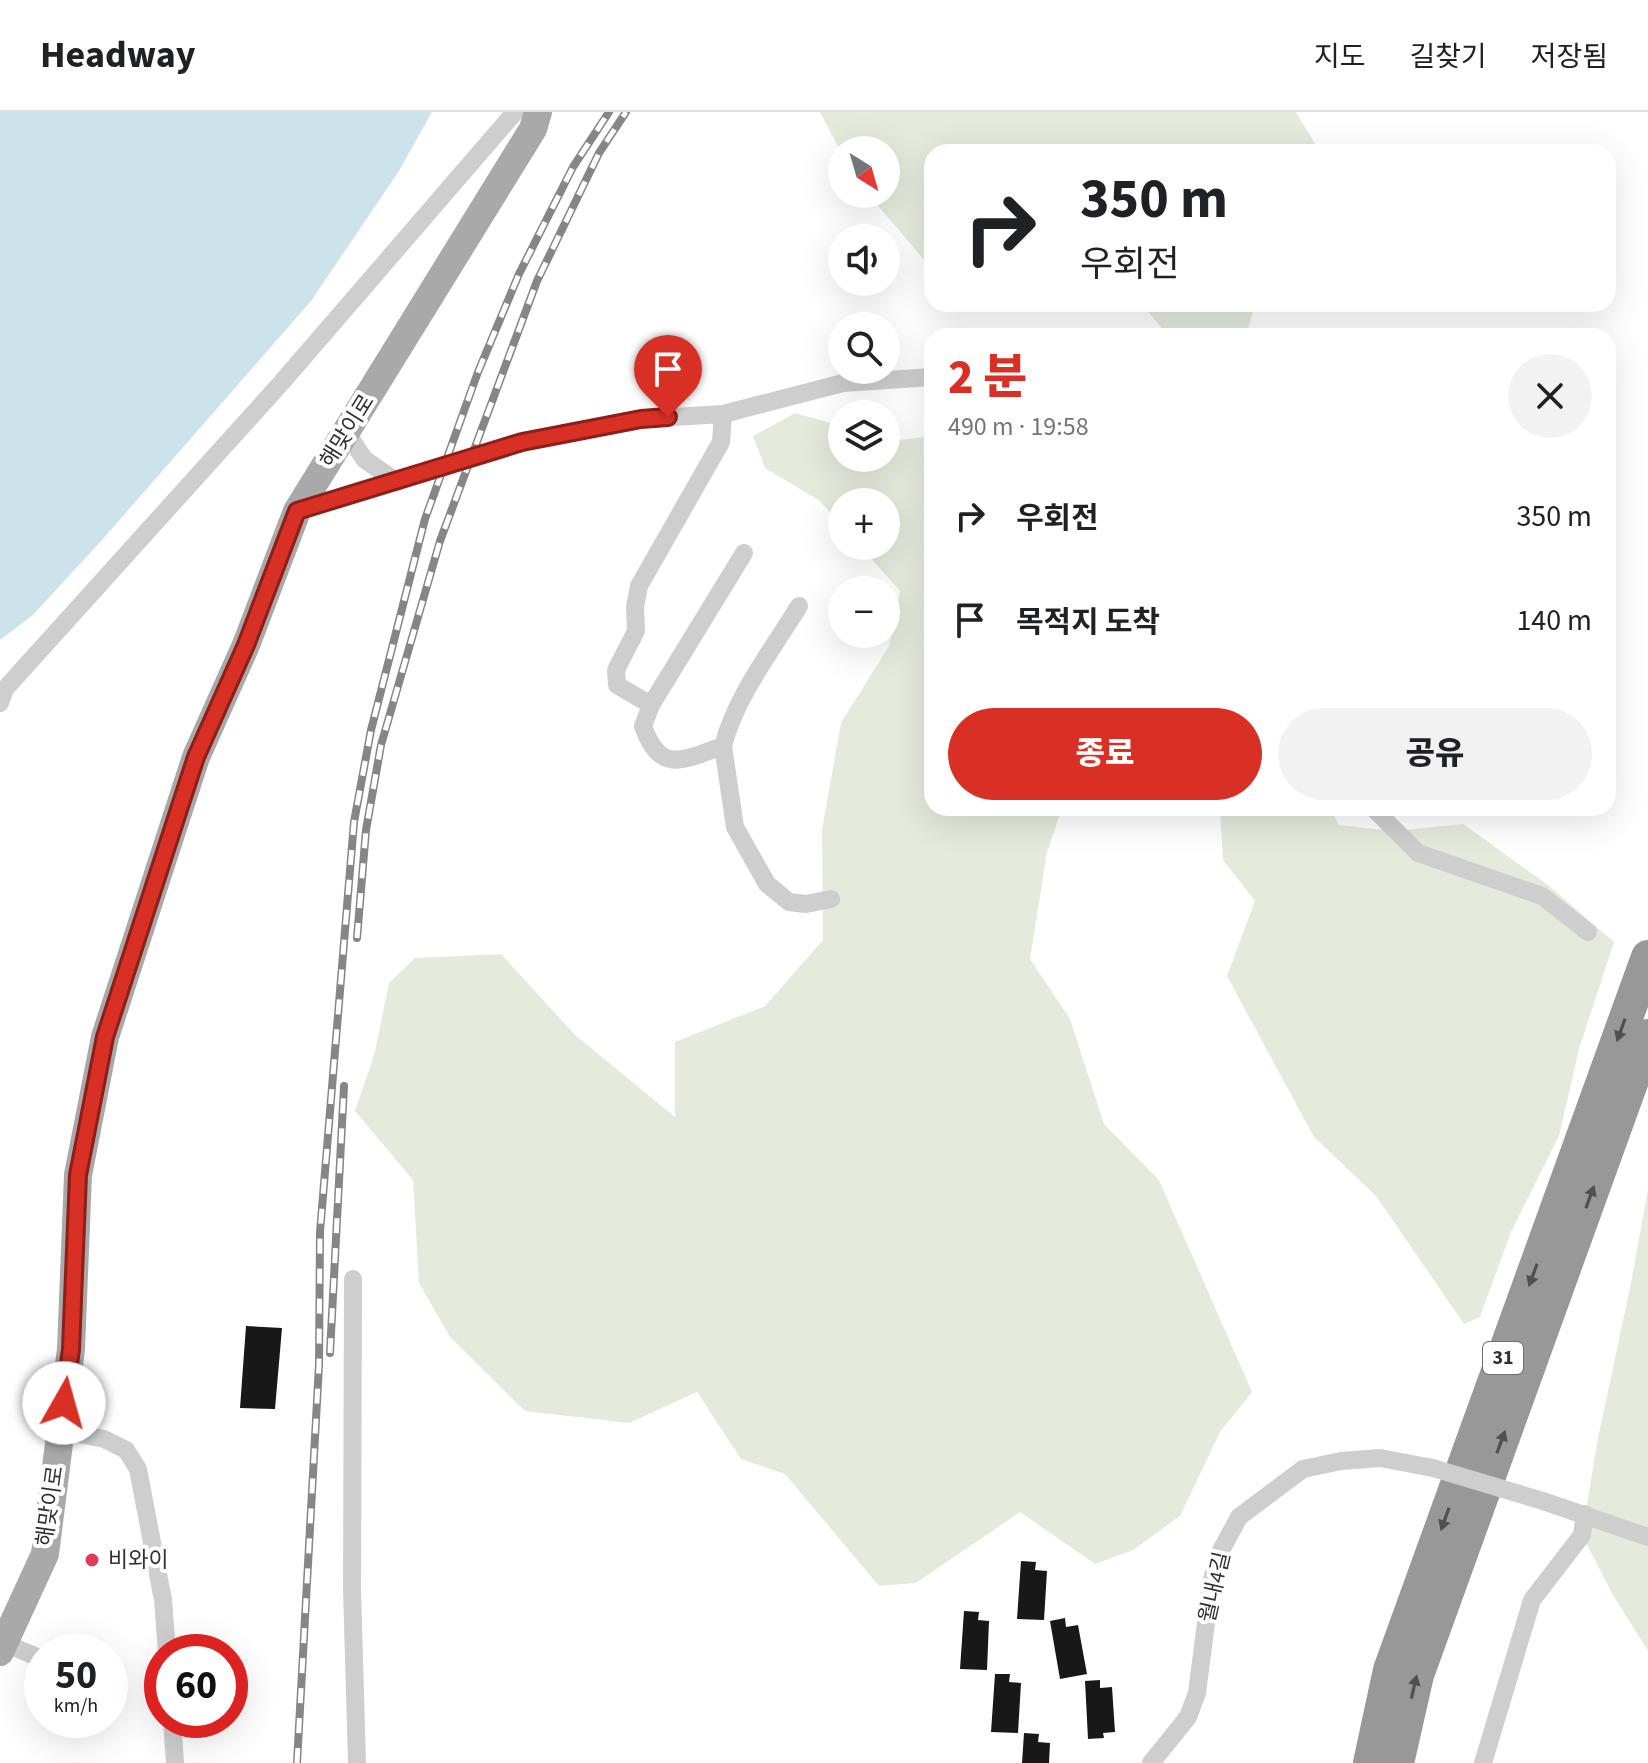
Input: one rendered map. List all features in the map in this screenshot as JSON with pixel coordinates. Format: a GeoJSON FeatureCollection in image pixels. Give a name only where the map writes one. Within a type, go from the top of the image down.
{"type":"FeatureCollection","features":[{"type":"Feature","properties":{"kind":"highway","name":"31"},"geometry":{"type":"LineString","coordinates":[[1370,1763],[1390,1670],[1648,957]]}},
{"type":"Feature","properties":{"kind":"highway","name":"31"},"geometry":{"type":"LineString","coordinates":[[1397,1763],[1417,1675],[1648,1036]]}},
{"type":"Feature","properties":{"kind":"main road","name":"해맞이로"},"geometry":{"type":"LineString","coordinates":[[2,1648],[45,1554],[71,1349],[78,1175],[105,1037],[196,757],[246,645],[297,511],[533,129],[538,112]]}},
{"type":"Feature","properties":{"kind":"street"},"geometry":{"type":"LineString","coordinates":[[0,703],[5,689],[282,382],[515,112]]}},
{"type":"Feature","properties":{"kind":"street"},"geometry":{"type":"LineString","coordinates":[[297,511],[522,442],[641,419],[723,414],[843,383],[924,378]]}},
{"type":"Feature","properties":{"kind":"street"},"geometry":{"type":"LineString","coordinates":[[651,705],[617,685],[616,670],[636,631],[635,607],[639,586],[721,442],[723,414]]}},
{"type":"Feature","properties":{"kind":"street"},"geometry":{"type":"LineString","coordinates":[[346,431],[364,459],[397,482]]}},
{"type":"Feature","properties":{"kind":"street"},"geometry":{"type":"LineString","coordinates":[[723,746],[673,761],[662,758],[652,749],[643,726],[651,705],[744,553]]}},
{"type":"Feature","properties":{"kind":"street"},"geometry":{"type":"LineString","coordinates":[[799,606],[739,706],[723,746],[735,827],[767,884],[789,902],[806,904],[831,899]]}},
{"type":"Feature","properties":{"kind":"street"},"geometry":{"type":"LineString","coordinates":[[1381,816],[1418,853],[1542,896],[1588,932]]}},
{"type":"Feature","properties":{"kind":"street"},"geometry":{"type":"LineString","coordinates":[[353,1279],[352,1589],[357,1763]]}},
{"type":"Feature","properties":{"kind":"street"},"geometry":{"type":"LineString","coordinates":[[61,1430],[104,1439],[126,1450],[138,1469],[163,1600],[166,1634]]}},
{"type":"Feature","properties":{"kind":"street","name":"월내4길"},"geometry":{"type":"LineString","coordinates":[[1151,1763],[1188,1717],[1197,1693],[1211,1584],[1218,1556],[1239,1517],[1303,1469],[1341,1461],[1380,1458],[1433,1468],[1585,1514]]}},
{"type":"Feature","properties":{"kind":"street"},"geometry":{"type":"LineString","coordinates":[[1483,1763],[1532,1600],[1582,1535],[1585,1514],[1648,1537]]}},
{"type":"Feature","properties":{"kind":"street"},"geometry":{"type":"LineString","coordinates":[[2,1648],[24,1654]]}},
{"type":"Feature","properties":{"kind":"street"},"geometry":{"type":"LineString","coordinates":[[173,1738],[175,1763]]}},
{"type":"Feature","properties":{"kind":"shaded area"},"geometry":{"type":"Polygon","coordinates":[[[820,112],[1296,112],[1315,144],[924,144],[924,260],[900,232],[900,224],[894,224],[880,208],[900,208],[900,136],[833,136],[820,112]]]}},
{"type":"Feature","properties":{"kind":"shaded area"},"geometry":{"type":"Polygon","coordinates":[[[1148,312],[1253,312],[1248,328],[1162,328],[1148,312]]]}},
{"type":"Feature","properties":{"kind":"shaded area"},"geometry":{"type":"Polygon","coordinates":[[[795,413],[828,422],[828,472],[900,472],[900,440],[924,437],[924,816],[1059,816],[1047,852],[1030,959],[1070,1019],[1104,1124],[1159,1180],[1252,1392],[1220,1432],[1180,1516],[1133,1550],[1095,1564],[1020,1512],[916,1583],[879,1586],[785,1474],[741,1459],[697,1392],[629,1423],[525,1411],[450,1337],[419,1283],[413,1180],[355,1111],[375,1052],[389,983],[415,958],[501,954],[575,1035],[675,1117],[675,1042],[765,1006],[823,940],[822,830],[841,723],[888,648],[900,648],[900,576],[887,576],[872,560],[900,560],[900,488],[828,488],[828,510],[820,501],[765,468],[753,436],[795,413]]]}},
{"type":"Feature","properties":{"kind":"shaded area"},"geometry":{"type":"Polygon","coordinates":[[[1220,816],[1334,816],[1339,825],[1393,831],[1463,824],[1548,885],[1614,942],[1579,1049],[1559,1136],[1511,1232],[1480,1317],[1464,1324],[1376,1196],[1314,1137],[1227,976],[1255,901],[1223,860],[1220,816]]]}},
{"type":"Feature","properties":{"kind":"shaded area"},"geometry":{"type":"Polygon","coordinates":[[[1648,1189],[1648,1651],[1613,1595],[1582,1535],[1597,1443],[1648,1189]]]}},
{"type":"Feature","properties":{"kind":"water"},"geometry":{"type":"Polygon","coordinates":[[[0,112],[432,112],[399,171],[311,301],[102,540],[33,615],[0,640],[0,112]]]}},
{"type":"Feature","properties":{"kind":"building"},"geometry":{"type":"Polygon","coordinates":[[[246,1326],[282,1328],[275,1409],[240,1408],[246,1326]]]}},
{"type":"Feature","properties":{"kind":"building"},"geometry":{"type":"Polygon","coordinates":[[[1021,1561],[1036,1562],[1035,1570],[1047,1571],[1044,1620],[1017,1619],[1021,1561]]]}},
{"type":"Feature","properties":{"kind":"building"},"geometry":{"type":"Polygon","coordinates":[[[964,1611],[979,1612],[978,1620],[989,1621],[987,1670],[960,1669],[964,1611]]]}},
{"type":"Feature","properties":{"kind":"building"},"geometry":{"type":"Polygon","coordinates":[[[1065,1618],[1066,1627],[1078,1625],[1087,1674],[1060,1679],[1050,1621],[1065,1618]]]}},
{"type":"Feature","properties":{"kind":"building"},"geometry":{"type":"Polygon","coordinates":[[[995,1674],[1010,1674],[1009,1682],[1021,1683],[1018,1733],[991,1732],[995,1674]]]}},
{"type":"Feature","properties":{"kind":"building"},"geometry":{"type":"Polygon","coordinates":[[[1100,1680],[1100,1688],[1112,1687],[1115,1732],[1103,1733],[1104,1738],[1088,1739],[1085,1681],[1100,1680]]]}},
{"type":"Feature","properties":{"kind":"building"},"geometry":{"type":"Polygon","coordinates":[[[1024,1733],[1039,1734],[1038,1742],[1050,1743],[1049,1763],[1022,1763],[1024,1733]]]}},
{"type":"Feature","properties":{"kind":"railway"},"geometry":{"type":"LineString","coordinates":[[297,1763],[319,1365],[320,1232],[354,822],[371,730],[425,519],[478,372],[519,274],[573,167],[609,112]]}},
{"type":"Feature","properties":{"kind":"railway"},"geometry":{"type":"LineString","coordinates":[[357,938],[366,830],[381,745],[440,541],[537,281],[599,153],[626,112]]}},
{"type":"Feature","properties":{"kind":"railway"},"geometry":{"type":"LineString","coordinates":[[330,1353],[344,1086]]}},
{"type":"Feature","properties":{"kind":"place","name":"비와이"},"geometry":{"type":"Point","coordinates":[92,1560]}},
{"type":"Feature","properties":{"kind":"route"},"geometry":{"type":"LineString","coordinates":[[64,1403],[71,1349],[78,1175],[105,1037],[196,757],[246,645],[297,511],[522,442],[641,419],[668,417]]}}]}
